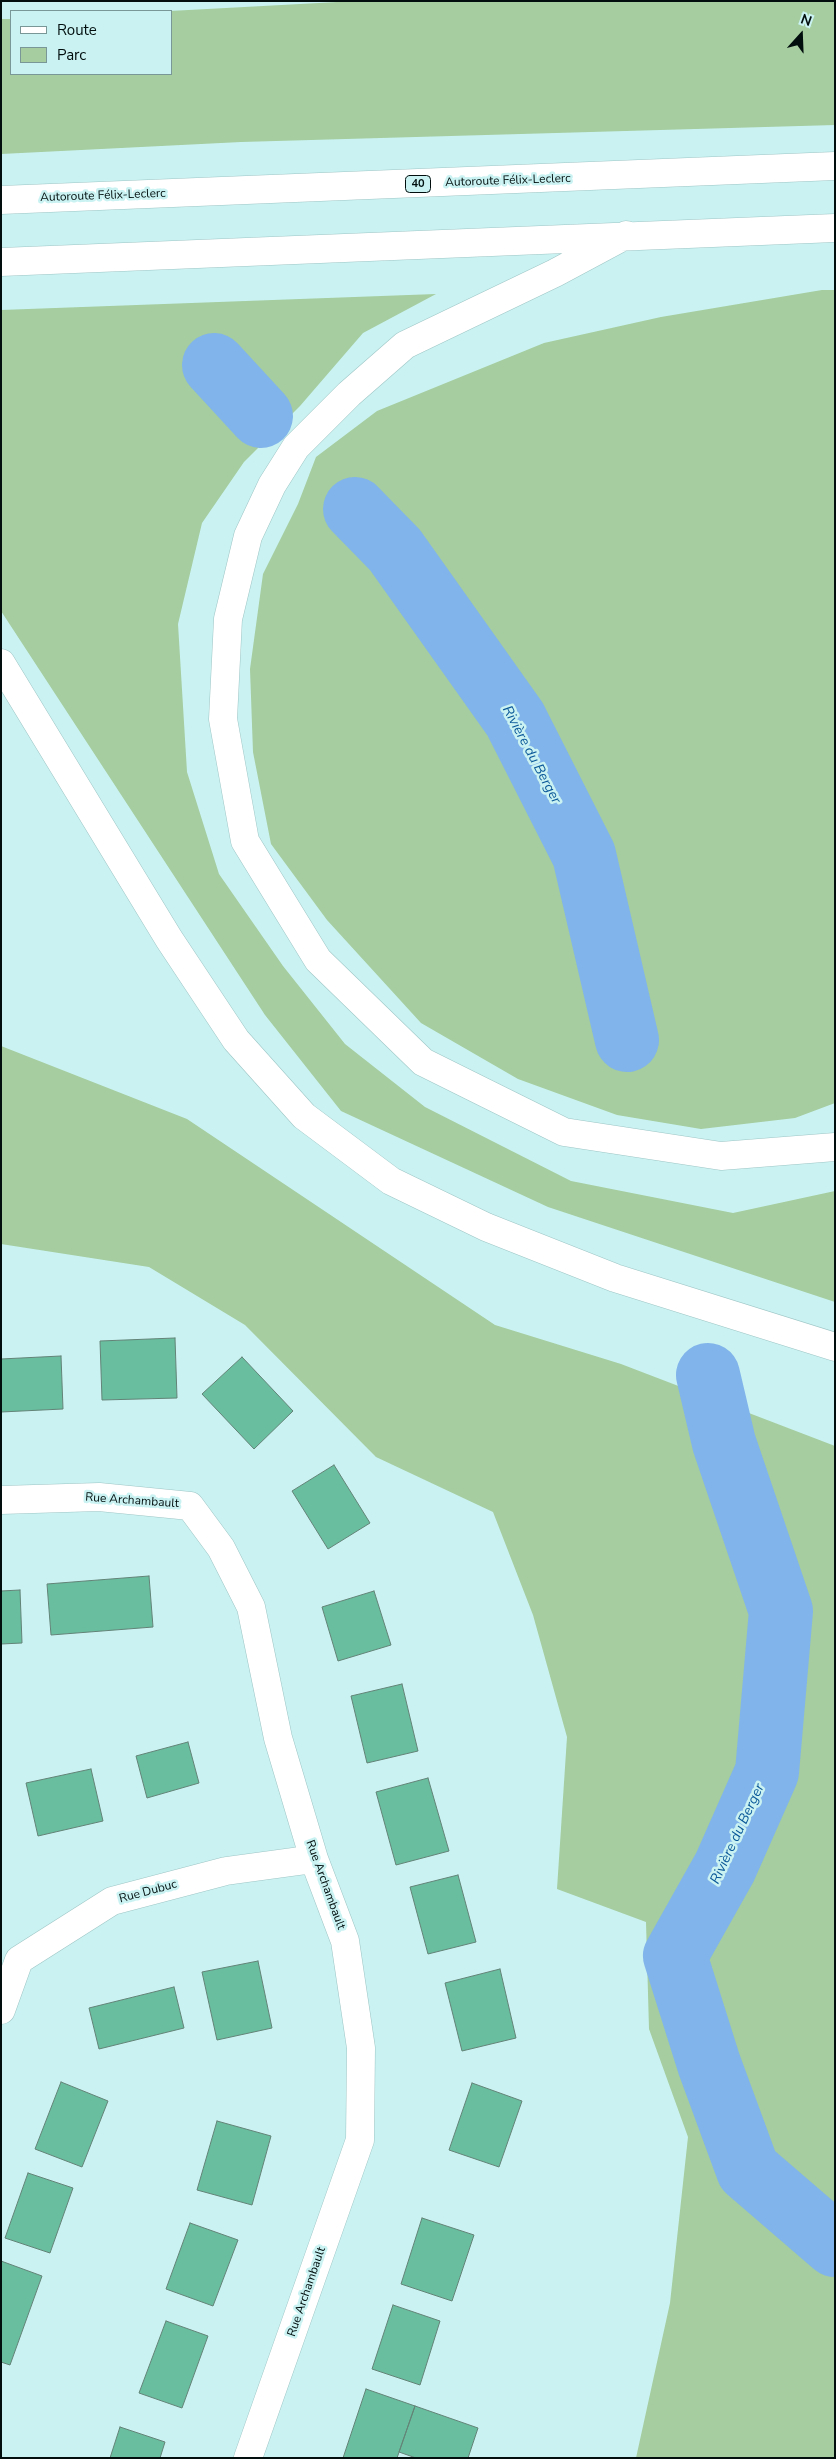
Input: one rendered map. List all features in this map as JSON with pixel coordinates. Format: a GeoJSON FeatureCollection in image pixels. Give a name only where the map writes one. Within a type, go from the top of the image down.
{"type":"FeatureCollection","features":[{"type":"Feature","properties":{"kind":"main road","name":"Autoroute Félix-Leclerc"},"geometry":{"type":"LineString","coordinates":[[1,200],[835,166]]}},
{"type":"Feature","properties":{"kind":"main road"},"geometry":{"type":"LineString","coordinates":[[1,262],[626,235],[835,228]]}},
{"type":"Feature","properties":{"kind":"main road"},"geometry":{"type":"LineString","coordinates":[[626,235],[555,273],[405,344],[349,394],[296,447],[272,485],[248,536],[228,619],[223,719],[245,841],[318,960],[423,1062],[564,1132],[721,1156],[835,1147]]}},
{"type":"Feature","properties":{"kind":"main road"},"geometry":{"type":"LineString","coordinates":[[1,663],[170,938],[236,1040],[304,1116],[392,1181],[486,1227],[615,1278],[835,1347]]}},
{"type":"Feature","properties":{"kind":"main road","name":"Rue Archambault"},"geometry":{"type":"LineString","coordinates":[[1,1500],[99,1497],[190,1506],[221,1548],[251,1607],[278,1738],[314,1859],[345,1941],[361,2048],[360,2140],[248,2458]]}},
{"type":"Feature","properties":{"kind":"main road","name":"Rue Dubuc"},"geometry":{"type":"LineString","coordinates":[[1,2010],[19,1960],[112,1902],[226,1871],[314,1859]]}},
{"type":"Feature","properties":{"kind":"green space"},"geometry":{"type":"Polygon","coordinates":[[[356,1],[835,1],[835,125],[241,142],[1,154],[1,19],[10,19],[10,75],[172,75],[172,11],[356,1]]]}},
{"type":"Feature","properties":{"kind":"green space"},"geometry":{"type":"Polygon","coordinates":[[[822,290],[835,290],[835,1103],[795,1118],[701,1129],[617,1115],[518,1079],[421,1023],[327,920],[271,844],[253,752],[250,669],[263,574],[298,504],[316,457],[377,411],[544,343],[661,317],[822,290]]]}},
{"type":"Feature","properties":{"kind":"green space"},"geometry":{"type":"Polygon","coordinates":[[[436,294],[363,333],[300,406],[244,462],[202,523],[178,624],[187,772],[219,874],[283,966],[345,1044],[425,1107],[571,1181],[733,1213],[835,1191],[835,1302],[548,1207],[341,1111],[265,1015],[1,611],[1,310],[436,294]]]}},
{"type":"Feature","properties":{"kind":"green space"},"geometry":{"type":"Polygon","coordinates":[[[1,1046],[187,1119],[495,1325],[621,1364],[835,1446],[835,2458],[636,2458],[670,2303],[688,2137],[649,2029],[646,1922],[557,1889],[567,1737],[533,1615],[493,1512],[376,1457],[245,1325],[149,1267],[1,1244],[1,1046]]]}},
{"type":"Feature","properties":{"kind":"building"},"geometry":{"type":"Polygon","coordinates":[[[175,1338],[177,1398],[102,1400],[100,1341],[175,1338]]]}},
{"type":"Feature","properties":{"kind":"building"},"geometry":{"type":"Polygon","coordinates":[[[61,1356],[63,1409],[1,1412],[1,1359],[61,1356]]]}},
{"type":"Feature","properties":{"kind":"building"},"geometry":{"type":"Polygon","coordinates":[[[242,1357],[293,1411],[254,1449],[202,1394],[242,1357]]]}},
{"type":"Feature","properties":{"kind":"building"},"geometry":{"type":"Polygon","coordinates":[[[334,1465],[370,1523],[328,1549],[292,1491],[334,1465]]]}},
{"type":"Feature","properties":{"kind":"building"},"geometry":{"type":"Polygon","coordinates":[[[149,1576],[153,1627],[51,1635],[47,1584],[149,1576]]]}},
{"type":"Feature","properties":{"kind":"building"},"geometry":{"type":"Polygon","coordinates":[[[20,1590],[22,1643],[1,1644],[1,1591],[20,1590]]]}},
{"type":"Feature","properties":{"kind":"building"},"geometry":{"type":"Polygon","coordinates":[[[374,1591],[391,1645],[338,1661],[322,1607],[374,1591]]]}},
{"type":"Feature","properties":{"kind":"building"},"geometry":{"type":"Polygon","coordinates":[[[402,1684],[418,1751],[367,1763],[351,1696],[402,1684]]]}},
{"type":"Feature","properties":{"kind":"building"},"geometry":{"type":"Polygon","coordinates":[[[188,1742],[199,1783],[147,1798],[136,1756],[188,1742]]]}},
{"type":"Feature","properties":{"kind":"building"},"geometry":{"type":"Polygon","coordinates":[[[91,1769],[103,1821],[38,1836],[26,1783],[91,1769]]]}},
{"type":"Feature","properties":{"kind":"building"},"geometry":{"type":"Polygon","coordinates":[[[428,1778],[449,1851],[396,1865],[376,1792],[428,1778]]]}},
{"type":"Feature","properties":{"kind":"building"},"geometry":{"type":"Polygon","coordinates":[[[458,1875],[476,1942],[428,1954],[410,1887],[458,1875]]]}},
{"type":"Feature","properties":{"kind":"building"},"geometry":{"type":"Polygon","coordinates":[[[258,1961],[272,2028],[217,2040],[202,1972],[258,1961]]]}},
{"type":"Feature","properties":{"kind":"building"},"geometry":{"type":"Polygon","coordinates":[[[500,1969],[516,2038],[462,2051],[445,1983],[500,1969]]]}},
{"type":"Feature","properties":{"kind":"building"},"geometry":{"type":"Polygon","coordinates":[[[174,1987],[184,2028],[99,2049],[89,2008],[174,1987]]]}},
{"type":"Feature","properties":{"kind":"building"},"geometry":{"type":"Polygon","coordinates":[[[61,2082],[108,2101],[82,2167],[35,2149],[61,2082]]]}},
{"type":"Feature","properties":{"kind":"building"},"geometry":{"type":"Polygon","coordinates":[[[472,2083],[522,2101],[499,2167],[449,2150],[472,2083]]]}},
{"type":"Feature","properties":{"kind":"building"},"geometry":{"type":"Polygon","coordinates":[[[217,2121],[271,2136],[252,2205],[197,2190],[217,2121]]]}},
{"type":"Feature","properties":{"kind":"building"},"geometry":{"type":"Polygon","coordinates":[[[28,2173],[73,2188],[50,2253],[5,2238],[28,2173]]]}},
{"type":"Feature","properties":{"kind":"building"},"geometry":{"type":"Polygon","coordinates":[[[422,2218],[474,2235],[452,2301],[401,2284],[422,2218]]]}},
{"type":"Feature","properties":{"kind":"building"},"geometry":{"type":"Polygon","coordinates":[[[190,2223],[238,2240],[213,2306],[166,2289],[190,2223]]]}},
{"type":"Feature","properties":{"kind":"building"},"geometry":{"type":"Polygon","coordinates":[[[1,2261],[42,2276],[10,2365],[1,2362],[1,2261]]]}},
{"type":"Feature","properties":{"kind":"building"},"geometry":{"type":"Polygon","coordinates":[[[393,2305],[440,2321],[420,2385],[372,2369],[393,2305]]]}},
{"type":"Feature","properties":{"kind":"building"},"geometry":{"type":"Polygon","coordinates":[[[166,2321],[208,2336],[182,2408],[139,2393],[166,2321]]]}},
{"type":"Feature","properties":{"kind":"building"},"geometry":{"type":"Polygon","coordinates":[[[366,2389],[415,2406],[397,2458],[343,2458],[366,2389]]]}},
{"type":"Feature","properties":{"kind":"building"},"geometry":{"type":"Polygon","coordinates":[[[415,2406],[478,2428],[468,2458],[416,2458],[399,2452],[415,2406]]]}},
{"type":"Feature","properties":{"kind":"building"},"geometry":{"type":"Polygon","coordinates":[[[120,2427],[165,2442],[160,2458],[110,2458],[120,2427]]]}},
{"type":"Feature","properties":{"kind":"waterway","name":"Rivière du Berger"},"geometry":{"type":"LineString","coordinates":[[214,365],[261,416]]}},
{"type":"Feature","properties":{"kind":"waterway","name":"Rivière du Berger"},"geometry":{"type":"LineString","coordinates":[[355,509],[395,550],[515,719],[584,855],[627,1040]]}},
{"type":"Feature","properties":{"kind":"waterway","name":"Rivière du Berger"},"geometry":{"type":"LineString","coordinates":[[708,1375],[724,1443],[781,1611],[767,1772],[725,1867],[675,1956],[709,2064],[748,2170],[835,2245]]}}]}
